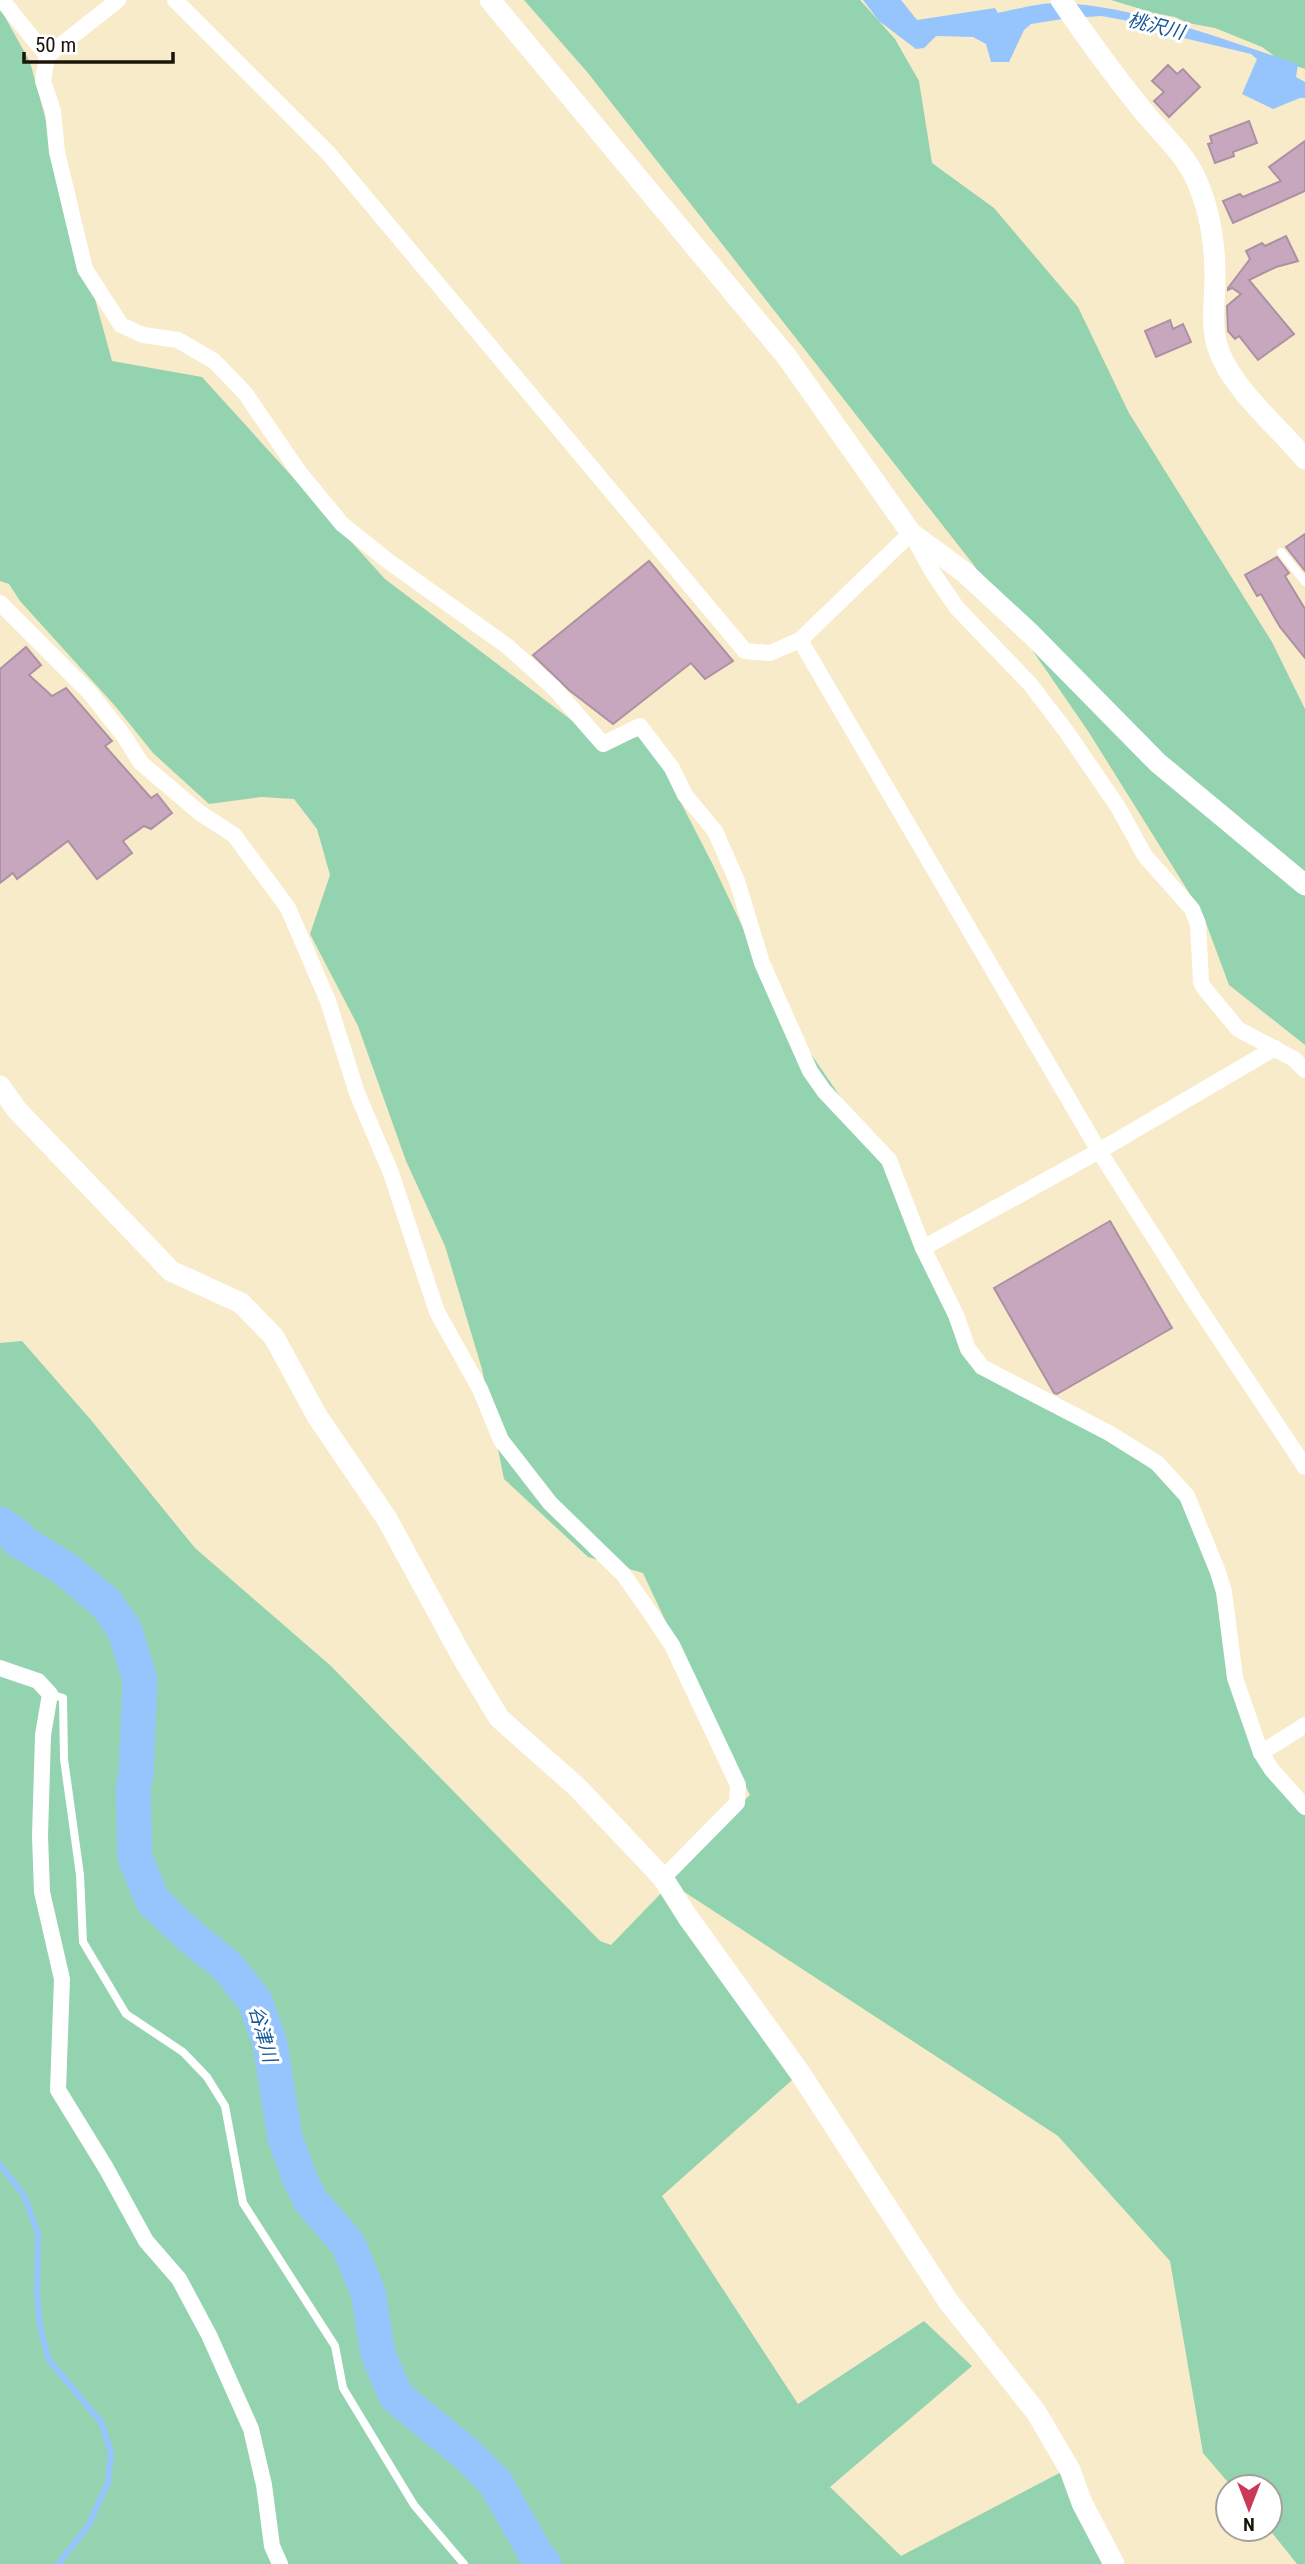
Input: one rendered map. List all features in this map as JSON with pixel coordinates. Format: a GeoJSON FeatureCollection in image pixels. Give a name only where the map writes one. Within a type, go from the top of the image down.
{"type":"FeatureCollection","features":[{"type":"Feature","properties":{"kind":"street"},"geometry":{"type":"LineString","coordinates":[[2,0],[47,56]]}},
{"type":"Feature","properties":{"kind":"street"},"geometry":{"type":"LineString","coordinates":[[118,0],[47,56],[43,81],[52,111],[57,152],[81,255],[85,268],[109,309],[121,325],[143,335],[178,340],[214,361],[245,393],[299,472],[342,524],[419,584],[507,646],[554,688],[603,744],[640,726],[671,768],[685,794],[715,831],[737,881],[762,963],[810,1071],[824,1091],[889,1160],[923,1248],[956,1315],[968,1349],[982,1367],[1109,1433],[1157,1463],[1187,1496],[1224,1592],[1234,1678],[1261,1753],[1272,1770],[1305,1807]]}},
{"type":"Feature","properties":{"kind":"street"},"geometry":{"type":"LineString","coordinates":[[175,0],[329,154],[745,651],[769,653],[800,640],[911,533]]}},
{"type":"Feature","properties":{"kind":"street"},"geometry":{"type":"LineString","coordinates":[[490,0],[787,356],[911,533],[933,573],[957,608],[1030,684],[1059,722],[1118,807],[1145,856],[1192,909],[1198,924],[1204,988],[1238,1029],[1294,1059],[1305,1070]]}},
{"type":"Feature","properties":{"kind":"street"},"geometry":{"type":"LineString","coordinates":[[1060,0],[1194,175],[1206,202],[1211,225],[1215,276],[1214,328],[1218,351],[1243,389],[1305,459]]}},
{"type":"Feature","properties":{"kind":"street"},"geometry":{"type":"LineString","coordinates":[[911,533],[964,572],[1031,634],[1158,763],[1305,885]]}},
{"type":"Feature","properties":{"kind":"street"},"geometry":{"type":"LineString","coordinates":[[0,603],[90,693],[124,736],[141,763],[200,813],[234,835],[288,908],[328,1001],[357,1093],[391,1173],[437,1312],[480,1390],[501,1440],[550,1503],[623,1574],[647,1608],[671,1645],[738,1785],[737,1803],[663,1878]]}},
{"type":"Feature","properties":{"kind":"street"},"geometry":{"type":"LineString","coordinates":[[800,640],[1099,1151],[1305,1467]]}},
{"type":"Feature","properties":{"kind":"street"},"geometry":{"type":"LineString","coordinates":[[923,1248],[1099,1151],[1275,1048]]}},
{"type":"Feature","properties":{"kind":"street"},"geometry":{"type":"LineString","coordinates":[[0,1086],[17,1110],[171,1271],[241,1303],[274,1337],[317,1416],[387,1519],[461,1655],[499,1718],[578,1788],[663,1878],[687,1916],[800,2073],[948,2301],[1036,2412],[1070,2470],[1082,2503],[1114,2564]]}},
{"type":"Feature","properties":{"kind":"street"},"geometry":{"type":"LineString","coordinates":[[0,1668],[38,1681],[50,1694],[43,1735],[40,1836],[42,1892],[62,1979],[58,2090],[106,2168],[146,2241],[179,2279],[209,2335],[251,2429],[264,2485],[272,2546],[280,2564]]}},
{"type":"Feature","properties":{"kind":"street"},"geometry":{"type":"LineString","coordinates":[[1261,1753],[1305,1726]]}},
{"type":"Feature","properties":{"kind":"lane"},"geometry":{"type":"LineString","coordinates":[[1281,552],[1305,582]]}},
{"type":"Feature","properties":{"kind":"lane"},"geometry":{"type":"LineString","coordinates":[[50,1694],[63,1698],[64,1759],[80,1875],[83,1941],[126,2014],[183,2052],[207,2077],[225,2106],[243,2203],[335,2346],[343,2388],[407,2494],[436,2533],[464,2564]]}},
{"type":"Feature","properties":{"kind":"green space"},"geometry":{"type":"Polygon","coordinates":[[[524,0],[860,0],[895,39],[919,81],[932,163],[994,208],[1078,307],[1129,413],[1272,642],[1305,709],[1305,1045],[1229,985],[1203,915],[1088,731],[973,564],[588,73],[524,0]]]}},
{"type":"Feature","properties":{"kind":"green space"},"geometry":{"type":"Polygon","coordinates":[[[1111,0],[1305,0],[1305,69],[1281,61],[1262,47],[1215,28],[1188,23],[1111,0]]]}},
{"type":"Feature","properties":{"kind":"green space"},"geometry":{"type":"Polygon","coordinates":[[[0,8],[30,62],[112,361],[202,377],[385,579],[603,744],[646,735],[713,865],[785,1016],[883,1159],[964,1351],[1109,1433],[1187,1496],[1228,1625],[1261,1753],[1305,1806],[1305,2564],[1297,2564],[1280,2543],[1284,2543],[1284,2473],[1220,2473],[1203,2453],[1170,2261],[1058,2136],[663,1878],[750,1795],[643,1573],[588,1557],[504,1479],[482,1369],[445,1246],[406,1161],[358,1026],[310,934],[330,875],[317,829],[294,799],[261,797],[209,804],[153,753],[116,707],[20,601],[9,584],[0,581],[0,8]]]}},
{"type":"Feature","properties":{"kind":"green space"},"geometry":{"type":"Polygon","coordinates":[[[22,1341],[91,1420],[195,1548],[331,1666],[600,1941],[611,1945],[668,1886],[800,2073],[662,2196],[798,2404],[924,2321],[972,2366],[830,2487],[901,2556],[1065,2470],[1114,2564],[0,2564],[0,1343],[22,1341]]]}},
{"type":"Feature","properties":{"kind":"water","name":"桃沢川"},"geometry":{"type":"Polygon","coordinates":[[[863,0],[901,0],[917,20],[995,8],[998,13],[1054,3],[1122,11],[1212,35],[1298,64],[1296,77],[1305,82],[1305,98],[1273,109],[1242,94],[1257,59],[1251,54],[1184,38],[1144,24],[1102,16],[1031,24],[1024,30],[1009,62],[991,62],[986,44],[973,37],[936,36],[924,48],[916,49],[879,21],[863,0]]]}},
{"type":"Feature","properties":{"kind":"building"},"geometry":{"type":"Polygon","coordinates":[[[1168,65],[1177,74],[1183,69],[1200,87],[1169,117],[1154,101],[1164,92],[1152,81],[1168,65]]]}},
{"type":"Feature","properties":{"kind":"building"},"geometry":{"type":"Polygon","coordinates":[[[1249,121],[1257,143],[1233,152],[1234,156],[1215,163],[1208,144],[1212,143],[1210,136],[1249,121]]]}},
{"type":"Feature","properties":{"kind":"building"},"geometry":{"type":"Polygon","coordinates":[[[1305,141],[1305,191],[1233,223],[1223,201],[1240,194],[1243,197],[1281,181],[1269,167],[1305,141]]]}},
{"type":"Feature","properties":{"kind":"building"},"geometry":{"type":"Polygon","coordinates":[[[1286,236],[1298,261],[1276,267],[1249,280],[1294,334],[1258,360],[1239,336],[1235,339],[1228,331],[1227,306],[1241,294],[1228,288],[1250,259],[1246,251],[1286,236]]]}},
{"type":"Feature","properties":{"kind":"building"},"geometry":{"type":"Polygon","coordinates":[[[1170,320],[1173,329],[1183,324],[1191,342],[1156,357],[1145,331],[1170,320]]]}},
{"type":"Feature","properties":{"kind":"building"},"geometry":{"type":"Polygon","coordinates":[[[1305,534],[1305,571],[1286,547],[1305,534]]]}},
{"type":"Feature","properties":{"kind":"building"},"geometry":{"type":"Polygon","coordinates":[[[1277,557],[1289,573],[1285,576],[1305,609],[1305,658],[1280,627],[1261,594],[1257,596],[1245,575],[1277,557]]]}},
{"type":"Feature","properties":{"kind":"building"},"geometry":{"type":"Polygon","coordinates":[[[649,561],[733,661],[705,679],[691,663],[613,724],[569,690],[533,655],[649,561]]]}},
{"type":"Feature","properties":{"kind":"building"},"geometry":{"type":"Polygon","coordinates":[[[26,647],[41,665],[29,675],[52,696],[66,688],[112,741],[105,746],[151,798],[157,794],[172,813],[151,829],[144,826],[123,841],[132,853],[97,879],[68,841],[17,879],[13,873],[0,883],[0,669],[26,647]]]}},
{"type":"Feature","properties":{"kind":"building"},"geometry":{"type":"Polygon","coordinates":[[[1110,1221],[1172,1328],[1057,1394],[994,1288],[1110,1221]]]}},
{"type":"Feature","properties":{"kind":"waterway","name":"谷津川"},"geometry":{"type":"LineString","coordinates":[[0,1524],[18,1537],[18,1540],[64,1568],[107,1604],[125,1631],[140,1680],[133,1789],[135,1858],[153,1901],[227,1966],[255,2001],[270,2044],[285,2138],[311,2201],[348,2244],[368,2292],[378,2354],[396,2396],[469,2456],[495,2482],[544,2564]]}},
{"type":"Feature","properties":{"kind":"waterway"},"geometry":{"type":"LineString","coordinates":[[0,2165],[24,2195],[38,2234],[37,2295],[40,2325],[48,2359],[101,2422],[111,2452],[108,2483],[88,2526],[58,2564]]}}]}
